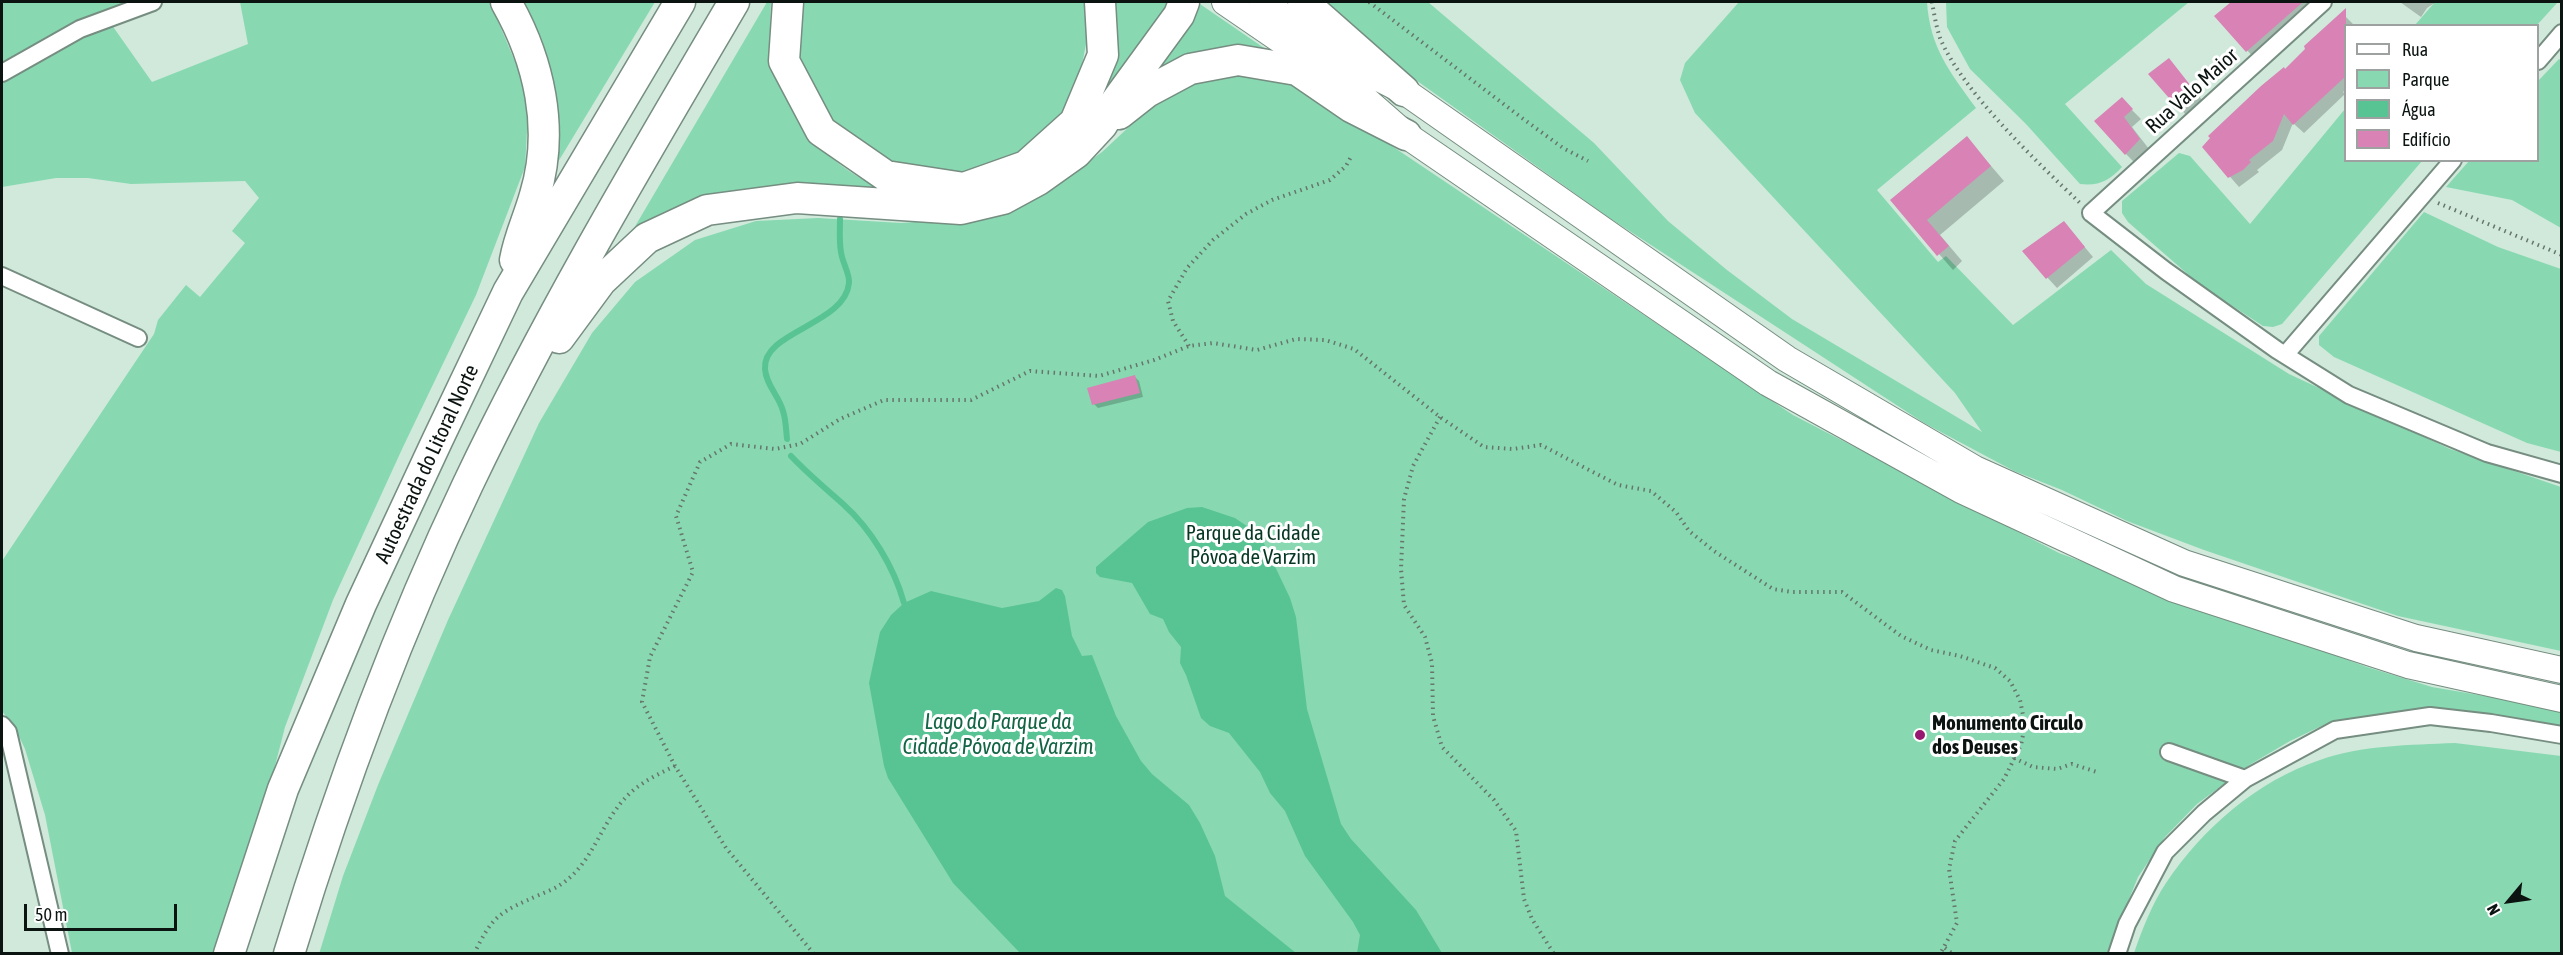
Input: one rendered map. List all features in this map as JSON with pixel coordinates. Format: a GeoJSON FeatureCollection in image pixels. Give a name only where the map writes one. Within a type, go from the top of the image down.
{"type":"FeatureCollection","features":[{"type":"Feature","properties":{"kind":"highway"},"geometry":{"type":"LineString","coordinates":[[506,2],[530,49],[541,90],[545,141],[536,193],[519,240],[508,292]]}},
{"type":"Feature","properties":{"kind":"highway","name":"Autoestrada do Litoral Norte"},"geometry":{"type":"LineString","coordinates":[[229,954],[283,789],[356,615],[508,292],[680,2]]}},
{"type":"Feature","properties":{"kind":"highway"},"geometry":{"type":"LineString","coordinates":[[289,954],[324,840],[402,630],[468,483],[605,220],[734,2]]}},
{"type":"Feature","properties":{"kind":"highway"},"geometry":{"type":"LineString","coordinates":[[788,2],[784,62],[821,131],[886,176],[964,188],[1026,166],[1075,122],[1103,55],[1100,2]]}},
{"type":"Feature","properties":{"kind":"highway"},"geometry":{"type":"LineString","coordinates":[[531,360],[564,333],[601,281],[647,238],[707,210],[797,198],[961,209],[1003,199],[1038,180],[1076,153],[1102,125],[1117,100],[1179,15],[1184,2]]}},
{"type":"Feature","properties":{"kind":"highway"},"geometry":{"type":"LineString","coordinates":[[1303,2],[1404,91]]}},
{"type":"Feature","properties":{"kind":"highway"},"geometry":{"type":"LineString","coordinates":[[1102,125],[1129,108],[1147,92],[1190,69],[1238,60],[1297,70],[1351,107],[1406,135]]}},
{"type":"Feature","properties":{"kind":"main road"},"geometry":{"type":"LineString","coordinates":[[1225,2],[1358,93],[1406,135],[1768,383],[1961,490],[2174,589],[2408,665],[2562,699]]}},
{"type":"Feature","properties":{"kind":"main road"},"geometry":{"type":"LineString","coordinates":[[1263,2],[1351,64],[1404,91],[1787,359],[1976,469],[2184,563],[2416,638],[2562,670]]}},
{"type":"Feature","properties":{"kind":"street"},"geometry":{"type":"LineString","coordinates":[[2,73],[80,29],[153,2]]}},
{"type":"Feature","properties":{"kind":"street","name":"Rua Valo Maior"},"geometry":{"type":"LineString","coordinates":[[2091,213],[2323,2]]}},
{"type":"Feature","properties":{"kind":"street"},"geometry":{"type":"LineString","coordinates":[[2539,60],[2561,36]]}},
{"type":"Feature","properties":{"kind":"street"},"geometry":{"type":"LineString","coordinates":[[2285,355],[2451,162]]}},
{"type":"Feature","properties":{"kind":"street"},"geometry":{"type":"LineString","coordinates":[[2091,213],[2166,271],[2285,355],[2349,395],[2487,453],[2562,474]]}},
{"type":"Feature","properties":{"kind":"street"},"geometry":{"type":"LineString","coordinates":[[2,276],[138,338]]}},
{"type":"Feature","properties":{"kind":"street"},"geometry":{"type":"LineString","coordinates":[[2117,954],[2127,924],[2165,852],[2204,813],[2245,779],[2335,730],[2430,716],[2492,723],[2562,735]]}},
{"type":"Feature","properties":{"kind":"street"},"geometry":{"type":"LineString","coordinates":[[4,732],[60,954]]}},
{"type":"Feature","properties":{"kind":"street"},"geometry":{"type":"LineString","coordinates":[[2169,752],[2245,779]]}},
{"type":"Feature","properties":{"kind":"path"},"geometry":{"type":"LineString","coordinates":[[1369,2],[1563,148],[1588,161]]}},
{"type":"Feature","properties":{"kind":"path"},"geometry":{"type":"LineString","coordinates":[[1932,2],[1940,37],[1960,73],[1986,105],[2050,174],[2091,213]]}},
{"type":"Feature","properties":{"kind":"path"},"geometry":{"type":"LineString","coordinates":[[1189,346],[1173,321],[1168,301],[1187,268],[1212,240],[1246,214],[1272,200],[1330,180],[1346,166],[1352,155]]}},
{"type":"Feature","properties":{"kind":"path"},"geometry":{"type":"LineString","coordinates":[[2425,193],[2438,203],[2562,255]]}},
{"type":"Feature","properties":{"kind":"path"},"geometry":{"type":"LineString","coordinates":[[814,954],[726,848],[675,765],[642,702],[650,657],[693,573],[676,516],[700,462],[731,444],[775,449],[800,444],[840,419],[884,400],[971,400],[1030,371],[1099,376],[1154,360],[1189,346],[1213,343],[1257,350],[1296,339],[1325,340],[1354,349],[1440,417],[1484,447],[1513,449],[1541,445],[1618,485],[1651,492],[1676,512],[1689,531],[1714,551],[1773,589],[1792,592],[1842,592],[1900,636],[1931,650],[1960,656],[1995,668],[2010,681],[2020,700],[2025,725],[2021,745],[2004,779],[1955,841],[1949,869],[1957,923],[1940,954]]}},
{"type":"Feature","properties":{"kind":"path"},"geometry":{"type":"LineString","coordinates":[[1440,417],[1413,466],[1404,499],[1401,569],[1404,604],[1425,637],[1432,663],[1433,716],[1442,747],[1494,800],[1516,831],[1524,899],[1532,920],[1554,954]]}},
{"type":"Feature","properties":{"kind":"path"},"geometry":{"type":"LineString","coordinates":[[2014,758],[2033,767],[2057,769],[2072,764],[2097,772]]}},
{"type":"Feature","properties":{"kind":"path"},"geometry":{"type":"LineString","coordinates":[[474,954],[487,928],[495,918],[507,908],[561,885],[588,858],[619,805],[643,781],[675,765]]}},
{"type":"Feature","properties":{"kind":"path"},"geometry":{"type":"LineString","coordinates":[[1945,948],[1953,954]]}},
{"type":"Feature","properties":{"kind":"green space"},"geometry":{"type":"Polygon","coordinates":[[[2,2],[130,2],[102,11],[152,82],[248,44],[240,2],[490,2],[529,95],[525,167],[476,295],[333,600],[285,727],[227,953],[72,953],[45,815],[25,749],[16,730],[2,711],[2,561],[154,334],[158,320],[186,285],[200,297],[245,243],[232,231],[259,198],[245,181],[131,184],[88,178],[56,178],[2,187],[2,2]]]}},
{"type":"Feature","properties":{"kind":"green space"},"geometry":{"type":"Polygon","coordinates":[[[516,2],[655,2],[558,162],[554,161],[516,2]]]}},
{"type":"Feature","properties":{"kind":"green space"},"geometry":{"type":"Polygon","coordinates":[[[767,2],[771,2],[771,40],[778,78],[794,113],[817,144],[846,169],[880,188],[904,194],[946,197],[997,190],[1021,179],[1043,165],[1080,129],[1095,109],[1111,75],[1117,38],[1113,2],[1175,2],[1168,20],[1094,117],[1072,142],[1050,162],[1027,178],[1001,190],[973,197],[940,200],[903,199],[808,188],[752,192],[727,196],[691,207],[632,238],[630,235],[767,2]]]}},
{"type":"Feature","properties":{"kind":"green space"},"geometry":{"type":"Polygon","coordinates":[[[795,2],[1087,2],[1087,39],[1080,75],[1061,115],[1028,146],[1001,164],[970,173],[947,174],[887,162],[837,128],[803,69],[795,30],[795,2]]]}},
{"type":"Feature","properties":{"kind":"green space"},"geometry":{"type":"Polygon","coordinates":[[[1197,2],[1268,52],[1157,75],[1153,70],[1197,2]]]}},
{"type":"Feature","properties":{"kind":"green space"},"geometry":{"type":"Polygon","coordinates":[[[1320,2],[1428,2],[1594,143],[1668,221],[1727,270],[1792,319],[1982,432],[1955,393],[1695,113],[1680,80],[1685,63],[1739,2],[1927,2],[1932,33],[1943,59],[1976,108],[1877,190],[1938,262],[1946,256],[2013,325],[2111,250],[2146,284],[2289,374],[2450,449],[2561,487],[2561,651],[2398,616],[2204,550],[2127,521],[2062,490],[2014,471],[1924,423],[1608,217],[1413,78],[1320,2]]]}},
{"type":"Feature","properties":{"kind":"green space"},"geometry":{"type":"Polygon","coordinates":[[[1946,2],[2189,2],[2065,104],[2122,167],[2113,176],[2103,181],[2080,184],[2026,124],[1970,69],[1947,27],[1946,2]]]}},
{"type":"Feature","properties":{"kind":"green space"},"geometry":{"type":"Polygon","coordinates":[[[2435,2],[2558,2],[2538,24],[2416,24],[2435,2]]]}},
{"type":"Feature","properties":{"kind":"green space"},"geometry":{"type":"Polygon","coordinates":[[[2559,59],[2562,61],[2561,228],[2512,200],[2446,187],[2468,162],[2539,162],[2539,80],[2559,59]]]}},
{"type":"Feature","properties":{"kind":"green space","name":"Parque da Cidade Póvoa de Varzim"},"geometry":{"type":"Polygon","coordinates":[[[1241,73],[1292,79],[1793,415],[2059,553],[2367,667],[2432,687],[2561,709],[2561,728],[2429,708],[2332,721],[2290,741],[2251,764],[2197,804],[2165,837],[2138,877],[2107,953],[319,954],[343,876],[378,785],[448,620],[539,423],[592,333],[635,282],[695,240],[756,221],[818,218],[901,223],[987,217],[1049,190],[1102,152],[1146,111],[1184,84],[1241,73]]]}},
{"type":"Feature","properties":{"kind":"green space"},"geometry":{"type":"Polygon","coordinates":[[[2344,110],[2344,162],[2421,162],[2282,324],[2273,327],[2263,326],[2199,284],[2128,222],[2122,213],[2122,201],[2179,153],[2190,156],[2250,224],[2344,110]]]}},
{"type":"Feature","properties":{"kind":"green space"},"geometry":{"type":"Polygon","coordinates":[[[2424,212],[2498,247],[2561,269],[2561,452],[2527,443],[2334,357],[2319,345],[2319,336],[2424,212]]]}},
{"type":"Feature","properties":{"kind":"green space"},"geometry":{"type":"Polygon","coordinates":[[[2455,743],[2561,756],[2561,953],[2134,953],[2144,926],[2166,883],[2214,825],[2253,794],[2297,769],[2336,755],[2386,747],[2455,743]]]}},
{"type":"Feature","properties":{"kind":"water"},"geometry":{"type":"Polygon","coordinates":[[[1202,507],[1235,518],[1260,535],[1290,598],[1296,617],[1307,709],[1341,824],[1351,839],[1416,910],[1442,953],[1357,953],[1360,935],[1305,856],[1285,811],[1270,793],[1260,772],[1229,733],[1210,726],[1201,718],[1180,663],[1181,647],[1169,632],[1163,619],[1150,614],[1132,583],[1100,577],[1096,573],[1096,567],[1148,522],[1187,508],[1202,507]]]}},
{"type":"Feature","properties":{"kind":"water","name":"Lago do Parque da Cidade Póvoa de Varzim"},"geometry":{"type":"Polygon","coordinates":[[[1056,588],[1062,590],[1065,596],[1072,636],[1082,656],[1092,655],[1116,716],[1141,761],[1152,774],[1189,805],[1200,823],[1215,856],[1225,896],[1296,953],[1020,953],[953,883],[888,778],[884,766],[869,683],[880,632],[891,615],[904,603],[931,591],[1002,608],[1039,601],[1056,588]]]}},
{"type":"Feature","properties":{"kind":"building"},"geometry":{"type":"Polygon","coordinates":[[[2231,2],[2303,2],[2246,52],[2214,16],[2231,2]]]}},
{"type":"Feature","properties":{"kind":"building"},"geometry":{"type":"Polygon","coordinates":[[[2346,8],[2344,78],[2293,125],[2284,114],[2273,141],[2249,160],[2251,162],[2243,170],[2228,178],[2202,147],[2210,138],[2208,136],[2261,86],[2284,67],[2285,69],[2305,49],[2304,46],[2346,8]]]}},
{"type":"Feature","properties":{"kind":"building"},"geometry":{"type":"Polygon","coordinates":[[[2169,58],[2194,90],[2176,106],[2148,74],[2169,58]]]}},
{"type":"Feature","properties":{"kind":"building"},"geometry":{"type":"Polygon","coordinates":[[[2122,97],[2133,109],[2124,117],[2140,139],[2125,155],[2094,121],[2122,97]]]}},
{"type":"Feature","properties":{"kind":"building"},"geometry":{"type":"Polygon","coordinates":[[[1967,136],[1991,166],[1927,220],[1949,246],[1937,256],[1890,200],[1967,136]]]}},
{"type":"Feature","properties":{"kind":"building"},"geometry":{"type":"Polygon","coordinates":[[[2064,221],[2085,247],[2046,279],[2022,251],[2064,221]]]}},
{"type":"Feature","properties":{"kind":"building"},"geometry":{"type":"Polygon","coordinates":[[[1135,375],[1140,393],[1092,405],[1087,388],[1135,375]]]}},
{"type":"Feature","properties":{"kind":"waterway"},"geometry":{"type":"LineString","coordinates":[[787,439],[783,411],[766,375],[768,356],[776,345],[820,319],[834,309],[844,297],[849,279],[840,248],[840,219]]}},
{"type":"Feature","properties":{"kind":"waterway"},"geometry":{"type":"LineString","coordinates":[[791,456],[863,525],[888,562],[904,603]]}},
{"type":"Feature","properties":{"kind":"place","name":"Monumento Circulo dos Deuses"},"geometry":{"type":"Point","coordinates":[1920,735]}}]}
